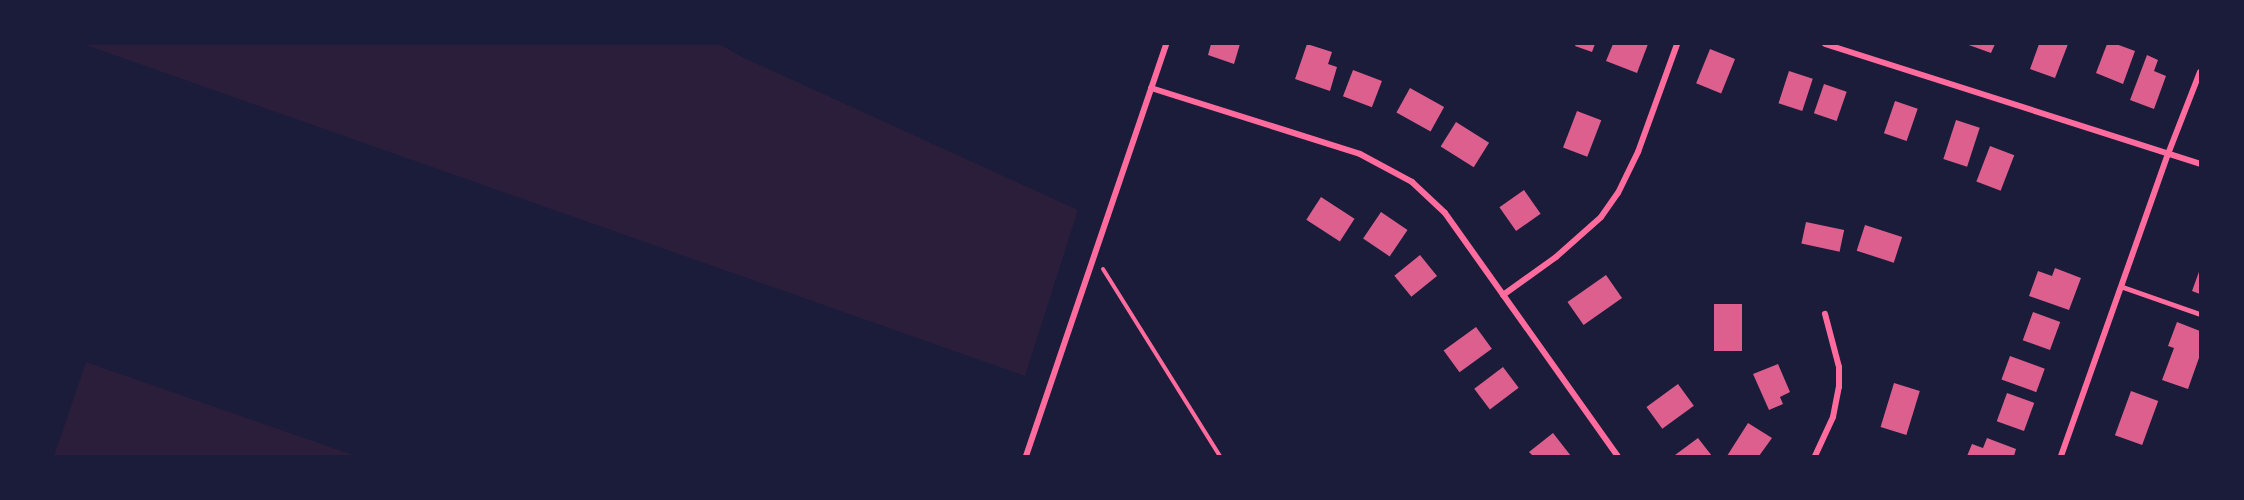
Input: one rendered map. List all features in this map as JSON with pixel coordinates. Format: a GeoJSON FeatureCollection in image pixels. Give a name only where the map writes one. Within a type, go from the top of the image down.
{"type":"FeatureCollection","features":[{"type":"Feature","properties":{"kind":"street"},"geometry":{"type":"LineString","coordinates":[[1026,456],[1093,253],[1166,44]]}},
{"type":"Feature","properties":{"kind":"street"},"geometry":{"type":"LineString","coordinates":[[1503,295],[1556,257],[1601,217],[1618,193],[1638,152],[1677,44]]}},
{"type":"Feature","properties":{"kind":"street"},"geometry":{"type":"LineString","coordinates":[[1825,44],[2200,165]]}},
{"type":"Feature","properties":{"kind":"street"},"geometry":{"type":"LineString","coordinates":[[2061,456],[2123,287],[2168,154],[2200,72]]}},
{"type":"Feature","properties":{"kind":"street"},"geometry":{"type":"LineString","coordinates":[[1151,88],[1360,154],[1395,170],[1412,182],[1445,213],[1618,456]]}},
{"type":"Feature","properties":{"kind":"street"},"geometry":{"type":"LineString","coordinates":[[1815,456],[1833,417],[1839,387],[1839,367],[1825,314]]}},
{"type":"Feature","properties":{"kind":"lane"},"geometry":{"type":"LineString","coordinates":[[2123,287],[2200,314]]}},
{"type":"Feature","properties":{"kind":"path"},"geometry":{"type":"LineString","coordinates":[[1093,253],[1220,456]]}},
{"type":"Feature","properties":{"kind":"shaded area"},"geometry":{"type":"Polygon","coordinates":[[[83,44],[719,44],[742,57],[1078,210],[1025,376],[83,44]]]}},
{"type":"Feature","properties":{"kind":"shaded area"},"geometry":{"type":"Polygon","coordinates":[[[86,362],[356,456],[54,456],[86,362]]]}},
{"type":"Feature","properties":{"kind":"building"},"geometry":{"type":"Polygon","coordinates":[[[1211,44],[1240,44],[1234,64],[1208,55],[1211,44]]]}},
{"type":"Feature","properties":{"kind":"building"},"geometry":{"type":"Polygon","coordinates":[[[1307,44],[1332,52],[1328,64],[1337,67],[1330,91],[1295,79],[1307,44]]]}},
{"type":"Feature","properties":{"kind":"building"},"geometry":{"type":"Polygon","coordinates":[[[1576,44],[1595,44],[1592,52],[1575,46],[1576,44]]]}},
{"type":"Feature","properties":{"kind":"building"},"geometry":{"type":"Polygon","coordinates":[[[1613,44],[1648,44],[1637,73],[1606,61],[1613,44]]]}},
{"type":"Feature","properties":{"kind":"building"},"geometry":{"type":"Polygon","coordinates":[[[1966,44],[1995,44],[1991,53],[1966,44]]]}},
{"type":"Feature","properties":{"kind":"building"},"geometry":{"type":"Polygon","coordinates":[[[2039,44],[2068,44],[2055,78],[2030,69],[2039,44]]]}},
{"type":"Feature","properties":{"kind":"building"},"geometry":{"type":"Polygon","coordinates":[[[2107,44],[2116,44],[2135,51],[2123,84],[2096,73],[2107,44]]]}},
{"type":"Feature","properties":{"kind":"building"},"geometry":{"type":"Polygon","coordinates":[[[1710,49],[1735,59],[1721,93],[1696,83],[1710,49]]]}},
{"type":"Feature","properties":{"kind":"building"},"geometry":{"type":"Polygon","coordinates":[[[2147,55],[2158,60],[2154,71],[2166,76],[2154,109],[2130,100],[2147,55]]]}},
{"type":"Feature","properties":{"kind":"building"},"geometry":{"type":"Polygon","coordinates":[[[1353,70],[1382,81],[1372,107],[1343,96],[1353,70]]]}},
{"type":"Feature","properties":{"kind":"building"},"geometry":{"type":"Polygon","coordinates":[[[1789,71],[1813,79],[1802,111],[1778,103],[1789,71]]]}},
{"type":"Feature","properties":{"kind":"building"},"geometry":{"type":"Polygon","coordinates":[[[1824,84],[1847,92],[1837,121],[1814,113],[1824,84]]]}},
{"type":"Feature","properties":{"kind":"building"},"geometry":{"type":"Polygon","coordinates":[[[1410,88],[1444,107],[1431,131],[1396,112],[1410,88]]]}},
{"type":"Feature","properties":{"kind":"building"},"geometry":{"type":"Polygon","coordinates":[[[1895,101],[1918,109],[1907,141],[1884,133],[1895,101]]]}},
{"type":"Feature","properties":{"kind":"building"},"geometry":{"type":"Polygon","coordinates":[[[1577,111],[1601,120],[1587,157],[1563,147],[1577,111]]]}},
{"type":"Feature","properties":{"kind":"building"},"geometry":{"type":"Polygon","coordinates":[[[1956,120],[1980,128],[1967,167],[1943,159],[1956,120]]]}},
{"type":"Feature","properties":{"kind":"building"},"geometry":{"type":"Polygon","coordinates":[[[1456,122],[1489,143],[1474,167],[1441,147],[1456,122]]]}},
{"type":"Feature","properties":{"kind":"building"},"geometry":{"type":"Polygon","coordinates":[[[1990,146],[2014,155],[2001,191],[1976,181],[1990,146]]]}},
{"type":"Feature","properties":{"kind":"building"},"geometry":{"type":"Polygon","coordinates":[[[1524,190],[1541,214],[1516,231],[1499,207],[1524,190]]]}},
{"type":"Feature","properties":{"kind":"building"},"geometry":{"type":"Polygon","coordinates":[[[1321,197],[1355,219],[1340,241],[1306,220],[1321,197]]]}},
{"type":"Feature","properties":{"kind":"building"},"geometry":{"type":"Polygon","coordinates":[[[1381,212],[1408,230],[1390,256],[1363,239],[1381,212]]]}},
{"type":"Feature","properties":{"kind":"building"},"geometry":{"type":"Polygon","coordinates":[[[1806,222],[1844,230],[1840,252],[1801,244],[1806,222]]]}},
{"type":"Feature","properties":{"kind":"building"},"geometry":{"type":"Polygon","coordinates":[[[1865,225],[1902,237],[1894,263],[1857,251],[1865,225]]]}},
{"type":"Feature","properties":{"kind":"building"},"geometry":{"type":"Polygon","coordinates":[[[1420,255],[1437,276],[1411,297],[1394,276],[1420,255]]]}},
{"type":"Feature","properties":{"kind":"building"},"geometry":{"type":"Polygon","coordinates":[[[2055,268],[2081,278],[2069,310],[2029,296],[2038,271],[2052,276],[2055,268]]]}},
{"type":"Feature","properties":{"kind":"building"},"geometry":{"type":"Polygon","coordinates":[[[2200,269],[2200,294],[2192,291],[2200,269]]]}},
{"type":"Feature","properties":{"kind":"building"},"geometry":{"type":"Polygon","coordinates":[[[1606,275],[1622,298],[1584,325],[1567,302],[1606,275]]]}},
{"type":"Feature","properties":{"kind":"building"},"geometry":{"type":"Polygon","coordinates":[[[1714,304],[1742,304],[1742,351],[1714,351],[1714,304]]]}},
{"type":"Feature","properties":{"kind":"building"},"geometry":{"type":"Polygon","coordinates":[[[2033,312],[2060,322],[2050,350],[2023,340],[2033,312]]]}},
{"type":"Feature","properties":{"kind":"building"},"geometry":{"type":"Polygon","coordinates":[[[2177,322],[2200,331],[2200,355],[2188,389],[2162,380],[2174,348],[2168,346],[2177,322]]]}},
{"type":"Feature","properties":{"kind":"building"},"geometry":{"type":"Polygon","coordinates":[[[1476,327],[1492,349],[1460,372],[1444,351],[1476,327]]]}},
{"type":"Feature","properties":{"kind":"building"},"geometry":{"type":"Polygon","coordinates":[[[2010,356],[2045,369],[2036,392],[2001,379],[2010,356]]]}},
{"type":"Feature","properties":{"kind":"building"},"geometry":{"type":"Polygon","coordinates":[[[1778,364],[1790,392],[1780,397],[1783,404],[1769,410],[1753,374],[1778,364]]]}},
{"type":"Feature","properties":{"kind":"building"},"geometry":{"type":"Polygon","coordinates":[[[1503,367],[1519,388],[1490,409],[1474,389],[1503,367]]]}},
{"type":"Feature","properties":{"kind":"building"},"geometry":{"type":"Polygon","coordinates":[[[1894,383],[1920,391],[1906,435],[1881,427],[1894,383]]]}},
{"type":"Feature","properties":{"kind":"building"},"geometry":{"type":"Polygon","coordinates":[[[1678,384],[1694,406],[1662,429],[1646,407],[1678,384]]]}},
{"type":"Feature","properties":{"kind":"building"},"geometry":{"type":"Polygon","coordinates":[[[2131,391],[2158,401],[2142,445],[2115,435],[2131,391]]]}},
{"type":"Feature","properties":{"kind":"building"},"geometry":{"type":"Polygon","coordinates":[[[2007,393],[2034,403],[2024,431],[1997,421],[2007,393]]]}},
{"type":"Feature","properties":{"kind":"building"},"geometry":{"type":"Polygon","coordinates":[[[1748,423],[1772,438],[1759,456],[1727,456],[1748,423]]]}},
{"type":"Feature","properties":{"kind":"building"},"geometry":{"type":"Polygon","coordinates":[[[1553,433],[1571,456],[1533,456],[1529,452],[1553,433]]]}},
{"type":"Feature","properties":{"kind":"building"},"geometry":{"type":"Polygon","coordinates":[[[1698,438],[1712,456],[1675,455],[1698,438]]]}},
{"type":"Feature","properties":{"kind":"building"},"geometry":{"type":"Polygon","coordinates":[[[1987,438],[2016,449],[2014,456],[1967,456],[1972,444],[1983,448],[1987,438]]]}}]}
